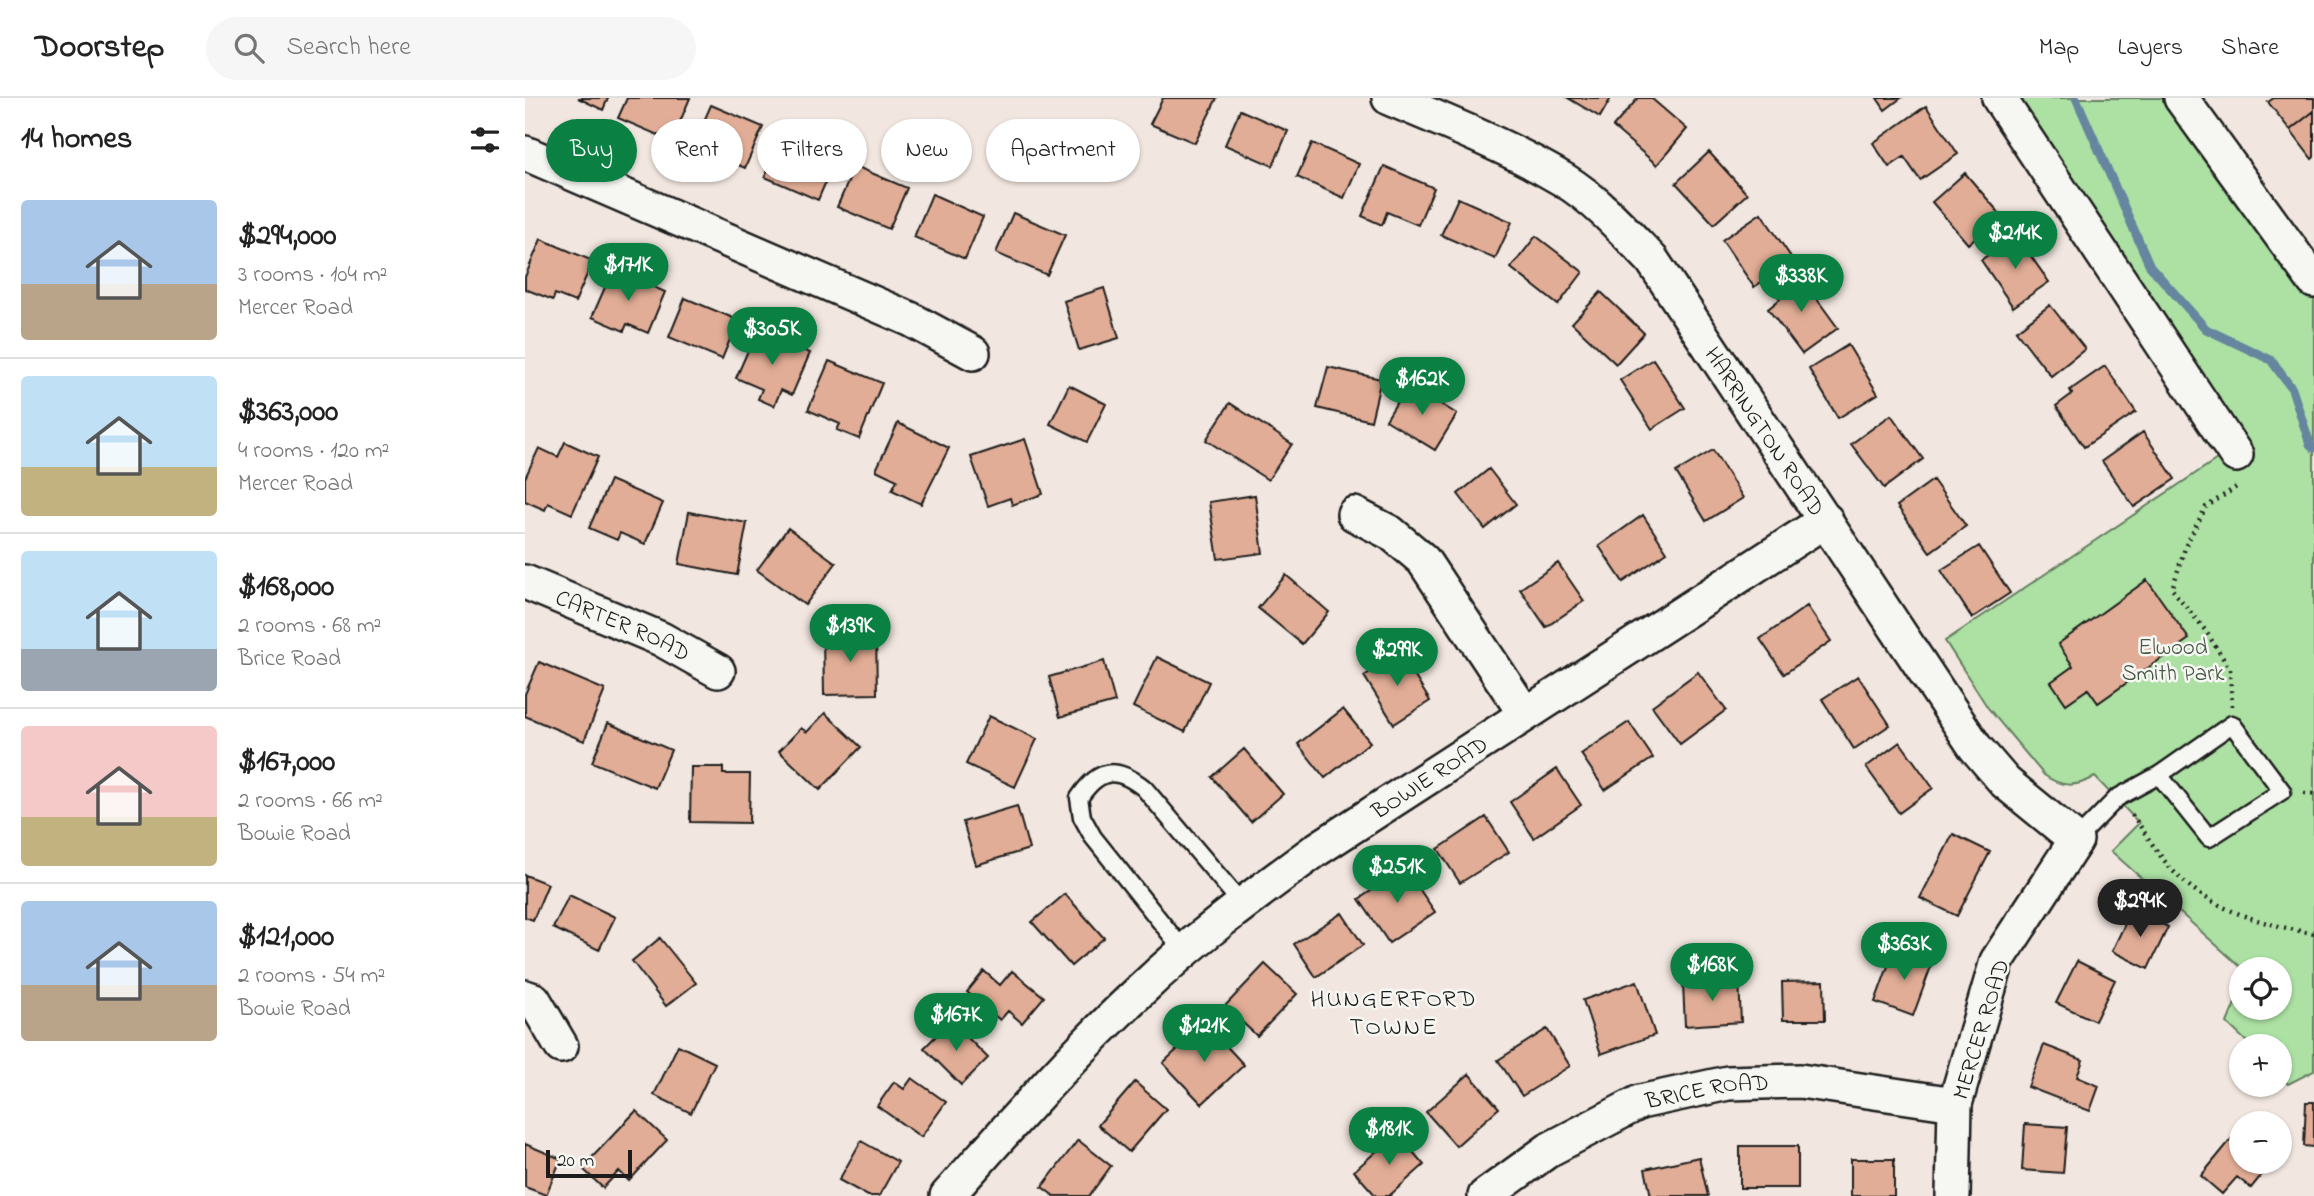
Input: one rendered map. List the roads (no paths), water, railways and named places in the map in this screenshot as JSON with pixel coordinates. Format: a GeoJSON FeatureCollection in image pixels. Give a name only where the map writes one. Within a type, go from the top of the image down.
{"type":"FeatureCollection","features":[{"type":"Feature","properties":{"kind":"street","name":"HARRINGTON ROAD"},"geometry":{"type":"LineString","coordinates":[[1389,98],[1465,130],[1565,181],[1604,211],[1652,260],[1975,747],[2005,782],[2076,840]]}},
{"type":"Feature","properties":{"kind":"street"},"geometry":{"type":"LineString","coordinates":[[1999,98],[2236,454]]}},
{"type":"Feature","properties":{"kind":"street"},"geometry":{"type":"LineString","coordinates":[[2181,98],[2314,281]]}},
{"type":"Feature","properties":{"kind":"street"},"geometry":{"type":"LineString","coordinates":[[525,153],[910,320],[973,353]]}},
{"type":"Feature","properties":{"kind":"street"},"geometry":{"type":"LineString","coordinates":[[1354,514],[1391,533],[1423,560],[1525,714]]}},
{"type":"Feature","properties":{"kind":"street","name":"BOWIE ROAD"},"geometry":{"type":"LineString","coordinates":[[947,1196],[1037,1094],[1140,990],[1243,904],[1315,850],[1826,520]]}},
{"type":"Feature","properties":{"kind":"street","name":"CARTER ROAD"},"geometry":{"type":"LineString","coordinates":[[525,582],[661,639],[718,671]]}},
{"type":"Feature","properties":{"kind":"street","name":"MERCER ROAD"},"geometry":{"type":"LineString","coordinates":[[1952,1196],[1955,1104],[1997,961],[2076,840]]}},
{"type":"Feature","properties":{"kind":"street"},"geometry":{"type":"LineString","coordinates":[[525,997],[534,1000],[561,1046]]}},
{"type":"Feature","properties":{"kind":"street","name":"BRICE ROAD"},"geometry":{"type":"LineString","coordinates":[[1485,1196],[1550,1149],[1640,1102],[1728,1083],[1800,1081],[1955,1104]]}},
{"type":"Feature","properties":{"kind":"lane"},"geometry":{"type":"LineString","coordinates":[[2076,840],[2117,798],[2159,775],[2232,724],[2282,791],[2209,838],[2159,775]]}},
{"type":"Feature","properties":{"kind":"lane"},"geometry":{"type":"LineString","coordinates":[[1184,951],[1093,837],[1082,817],[1079,798],[1091,780],[1111,772],[1137,783],[1243,904]]}},
{"type":"Feature","properties":{"kind":"waterway"},"geometry":{"type":"LineString","coordinates":[[2076,98],[2150,266],[2206,329],[2271,360],[2292,389],[2310,444],[2314,448]]}},
{"type":"Feature","properties":{"kind":"district","name":"HUNGERFORD TOWNE"},"geometry":{"type":"Point","coordinates":[1394,1012]}},
{"type":"Feature","properties":{"kind":"park label","name":"Elwood Smith Park"},"geometry":{"type":"Point","coordinates":[2173,659]}}]}
